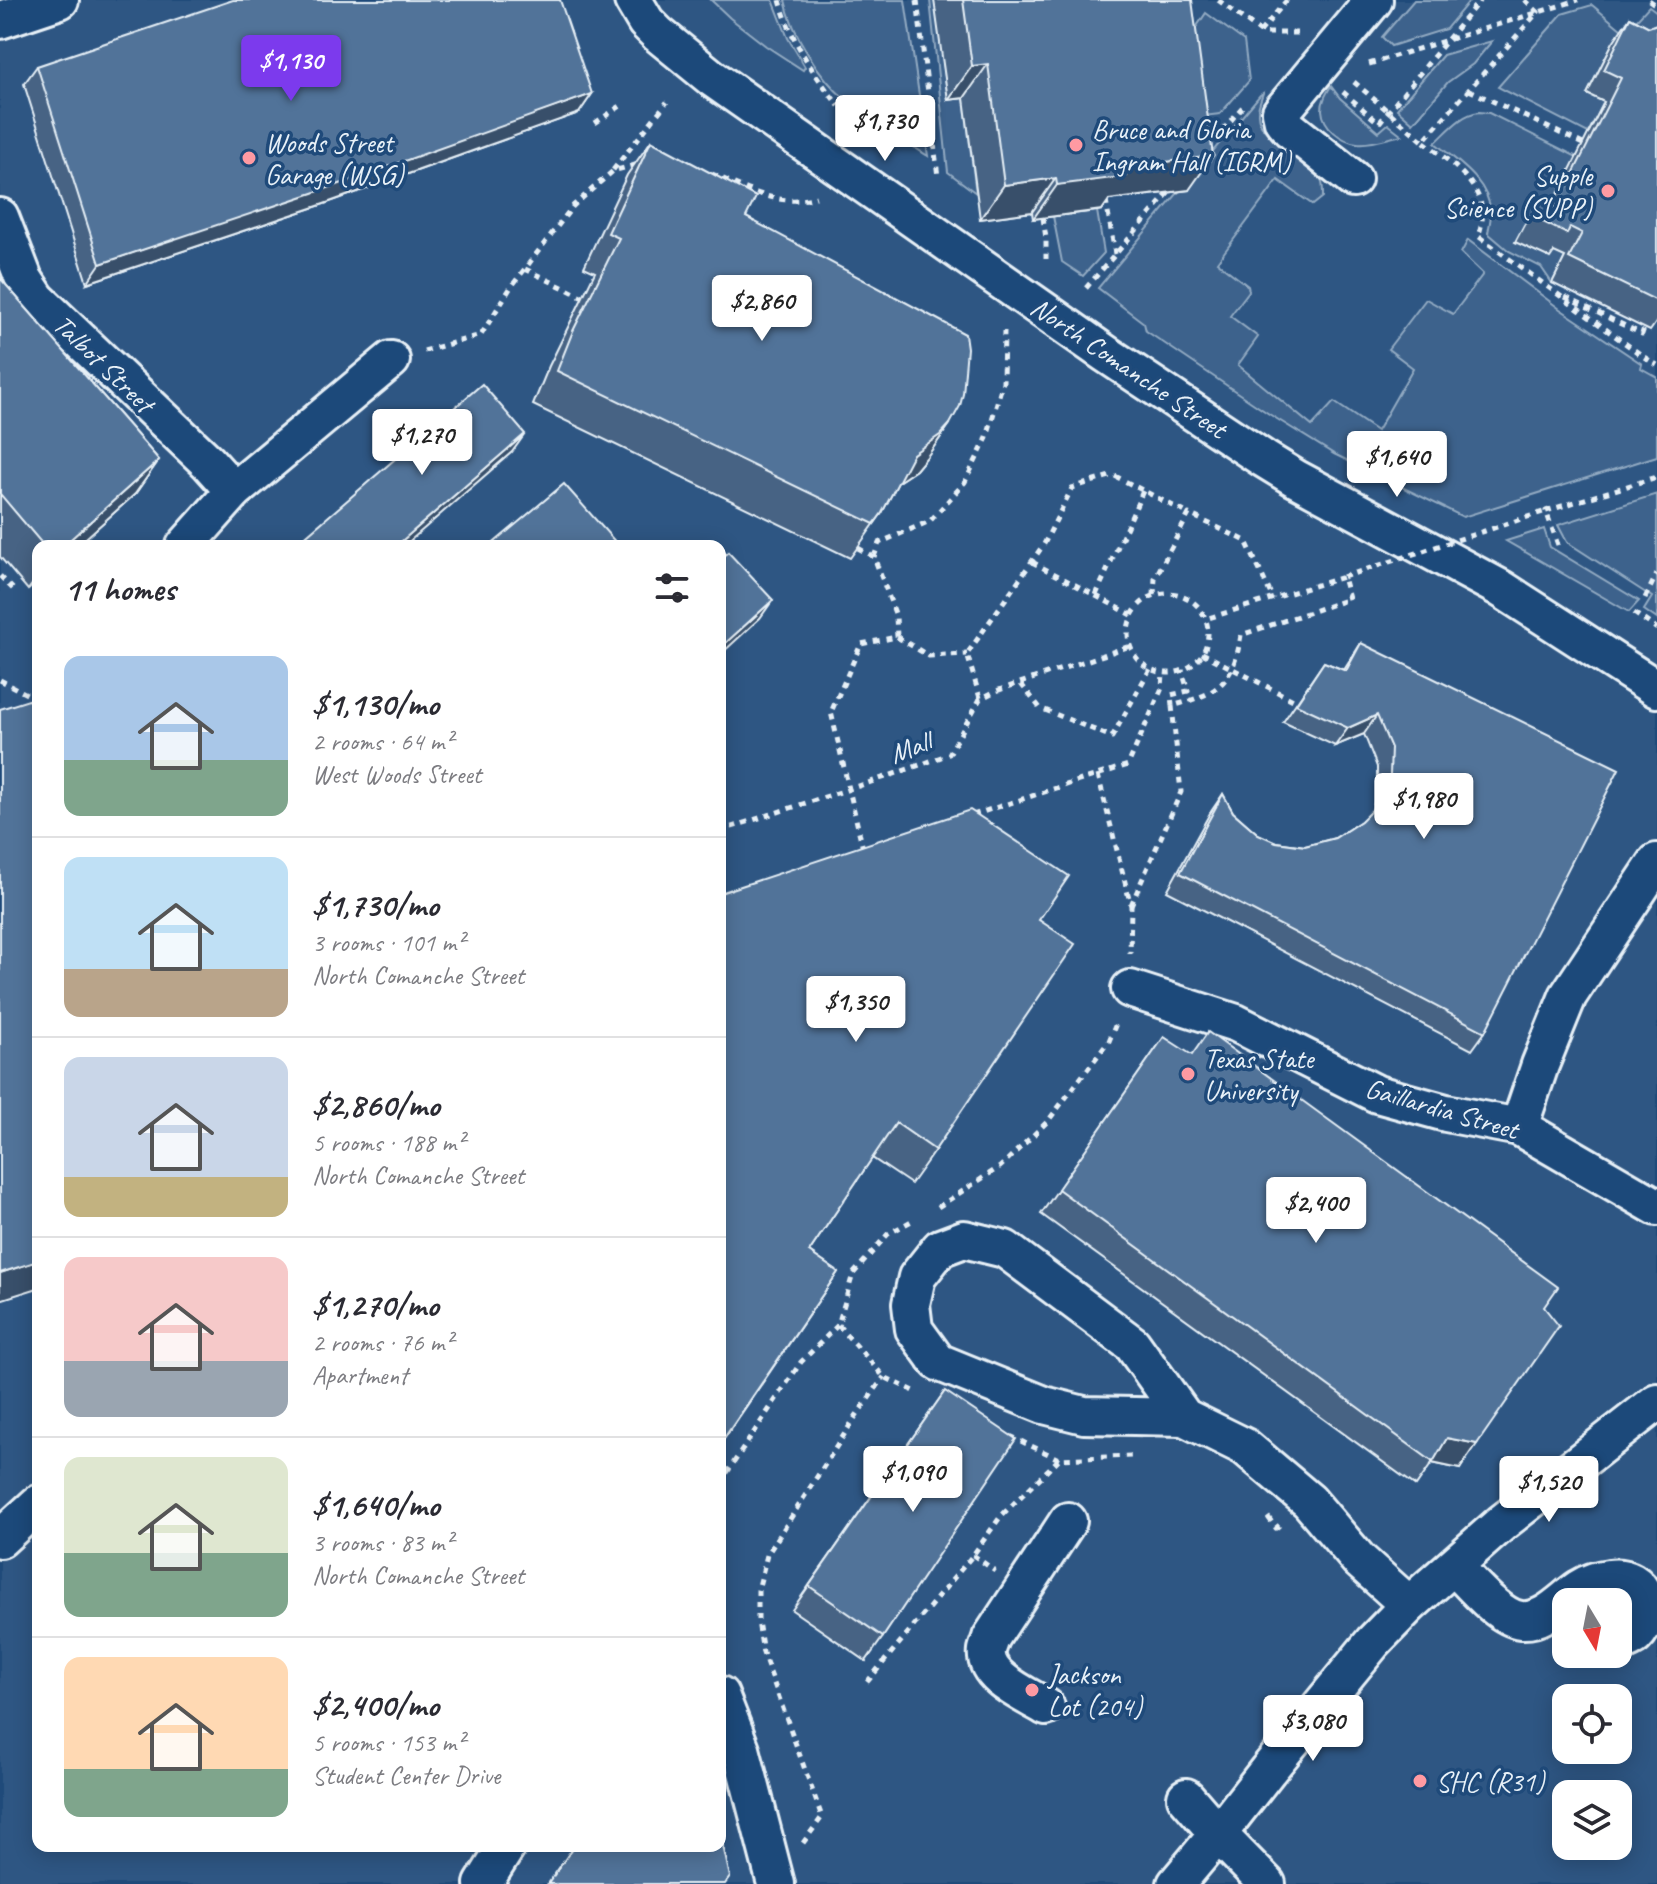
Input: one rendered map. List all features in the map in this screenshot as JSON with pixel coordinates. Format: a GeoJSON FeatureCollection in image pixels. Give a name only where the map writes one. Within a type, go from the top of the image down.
{"type":"FeatureCollection","features":[{"type":"Feature","properties":{"kind":"street"},"geometry":{"type":"LineString","coordinates":[[4,12],[60,0]]}},
{"type":"Feature","properties":{"kind":"street","name":"North Comanche Street"},"geometry":{"type":"LineString","coordinates":[[633,0],[646,22],[712,78],[1106,354],[1295,478],[1500,588],[1657,689]]}},
{"type":"Feature","properties":{"kind":"street"},"geometry":{"type":"LineString","coordinates":[[1353,179],[1290,129],[1283,121],[1281,112],[1374,0]]}},
{"type":"Feature","properties":{"kind":"street","name":"Talbot Street"},"geometry":{"type":"LineString","coordinates":[[0,217],[24,279],[37,299],[208,462],[234,491]]}},
{"type":"Feature","properties":{"kind":"street"},"geometry":{"type":"LineString","coordinates":[[190,540],[234,491],[391,360]]}},
{"type":"Feature","properties":{"kind":"street"},"geometry":{"type":"LineString","coordinates":[[1519,1127],[1568,996],[1657,862]]}},
{"type":"Feature","properties":{"kind":"street","name":"Gaillardia Street"},"geometry":{"type":"LineString","coordinates":[[1130,989],[1236,1023],[1377,1094],[1446,1113],[1519,1127],[1657,1207]]}},
{"type":"Feature","properties":{"kind":"street"},"geometry":{"type":"LineString","coordinates":[[1213,1056],[1236,1023]]}},
{"type":"Feature","properties":{"kind":"street"},"geometry":{"type":"LineString","coordinates":[[1184,1417],[1132,1344],[1005,1249],[964,1239],[940,1248],[917,1277],[911,1304],[914,1329],[938,1362],[1044,1405],[1084,1415],[1184,1417],[1245,1447],[1309,1501],[1359,1560],[1409,1605]]}},
{"type":"Feature","properties":{"kind":"street"},"geometry":{"type":"LineString","coordinates":[[1176,1884],[1373,1642],[1409,1605],[1503,1522],[1657,1402]]}},
{"type":"Feature","properties":{"kind":"street"},"geometry":{"type":"LineString","coordinates":[[0,1539],[32,1510]]}},
{"type":"Feature","properties":{"kind":"street"},"geometry":{"type":"LineString","coordinates":[[1046,1707],[1001,1680],[990,1668],[986,1652],[991,1638],[1068,1521]]}},
{"type":"Feature","properties":{"kind":"street"},"geometry":{"type":"LineString","coordinates":[[1454,1566],[1503,1613],[1552,1625]]}},
{"type":"Feature","properties":{"kind":"street"},"geometry":{"type":"LineString","coordinates":[[1582,1588],[1610,1578],[1629,1578],[1646,1590],[1652,1605],[1653,1620],[1632,1637]]}},
{"type":"Feature","properties":{"kind":"street"},"geometry":{"type":"LineString","coordinates":[[726,1710],[741,1749],[776,1884]]}},
{"type":"Feature","properties":{"kind":"street"},"geometry":{"type":"LineString","coordinates":[[1186,1797],[1267,1884]]}},
{"type":"Feature","properties":{"kind":"street"},"geometry":{"type":"LineString","coordinates":[[483,1884],[503,1852]]}},
{"type":"Feature","properties":{"kind":"path"},"geometry":{"type":"LineString","coordinates":[[780,0],[784,18],[799,48],[839,106]]}},
{"type":"Feature","properties":{"kind":"path"},"geometry":{"type":"LineString","coordinates":[[917,0],[938,177]]}},
{"type":"Feature","properties":{"kind":"path"},"geometry":{"type":"LineString","coordinates":[[1218,0],[1262,33],[1307,32],[1298,44]]}},
{"type":"Feature","properties":{"kind":"path"},"geometry":{"type":"LineString","coordinates":[[1260,32],[1287,0]]}},
{"type":"Feature","properties":{"kind":"path"},"geometry":{"type":"LineString","coordinates":[[1336,86],[1379,123],[1480,0]]}},
{"type":"Feature","properties":{"kind":"path"},"geometry":{"type":"LineString","coordinates":[[1525,0],[1538,12]]}},
{"type":"Feature","properties":{"kind":"path"},"geometry":{"type":"LineString","coordinates":[[1362,66],[1578,0]]}},
{"type":"Feature","properties":{"kind":"path"},"geometry":{"type":"LineString","coordinates":[[1649,0],[1657,6]]}},
{"type":"Feature","properties":{"kind":"path"},"geometry":{"type":"LineString","coordinates":[[1423,141],[1538,12]]}},
{"type":"Feature","properties":{"kind":"path"},"geometry":{"type":"LineString","coordinates":[[1345,75],[1470,181],[1483,211],[1478,236],[1657,365]]}},
{"type":"Feature","properties":{"kind":"path"},"geometry":{"type":"LineString","coordinates":[[1469,90],[1583,144]]}},
{"type":"Feature","properties":{"kind":"path"},"geometry":{"type":"LineString","coordinates":[[1199,140],[1201,155],[1249,99]]}},
{"type":"Feature","properties":{"kind":"path"},"geometry":{"type":"LineString","coordinates":[[391,360],[481,335],[511,287],[573,206],[613,171],[667,102]]}},
{"type":"Feature","properties":{"kind":"path"},"geometry":{"type":"LineString","coordinates":[[595,123],[622,105]]}},
{"type":"Feature","properties":{"kind":"path"},"geometry":{"type":"LineString","coordinates":[[613,171],[644,162]]}},
{"type":"Feature","properties":{"kind":"path"},"geometry":{"type":"LineString","coordinates":[[707,172],[772,199],[790,201],[818,197],[858,180]]}},
{"type":"Feature","properties":{"kind":"path"},"geometry":{"type":"LineString","coordinates":[[1086,288],[1172,188]]}},
{"type":"Feature","properties":{"kind":"path"},"geometry":{"type":"LineString","coordinates":[[1106,201],[1115,255]]}},
{"type":"Feature","properties":{"kind":"path"},"geometry":{"type":"LineString","coordinates":[[1043,218],[1046,259]]}},
{"type":"Feature","properties":{"kind":"path"},"geometry":{"type":"LineString","coordinates":[[525,269],[583,297]]}},
{"type":"Feature","properties":{"kind":"path"},"geometry":{"type":"LineString","coordinates":[[1550,290],[1642,334],[1644,328]]}},
{"type":"Feature","properties":{"kind":"path"},"geometry":{"type":"LineString","coordinates":[[897,637],[896,616],[874,557],[879,543],[930,521],[965,482],[986,440],[1003,382],[1004,331]]}},
{"type":"Feature","properties":{"kind":"path"},"geometry":{"type":"LineString","coordinates":[[967,654],[1044,544],[1072,488],[1113,475],[1246,541],[1273,599]]}},
{"type":"Feature","properties":{"kind":"path"},"geometry":{"type":"LineString","coordinates":[[1205,619],[1657,477]]}},
{"type":"Feature","properties":{"kind":"path"},"geometry":{"type":"LineString","coordinates":[[1096,595],[1143,491]]}},
{"type":"Feature","properties":{"kind":"path"},"geometry":{"type":"LineString","coordinates":[[1546,511],[1558,545]]}},
{"type":"Feature","properties":{"kind":"path"},"geometry":{"type":"LineString","coordinates":[[1154,595],[1155,578],[1189,514]]}},
{"type":"Feature","properties":{"kind":"path"},"geometry":{"type":"LineString","coordinates":[[858,548],[874,557]]}},
{"type":"Feature","properties":{"kind":"path"},"geometry":{"type":"LineString","coordinates":[[1032,562],[1132,615]]}},
{"type":"Feature","properties":{"kind":"path"},"geometry":{"type":"LineString","coordinates":[[1645,598],[1657,574]]}},
{"type":"Feature","properties":{"kind":"path"},"geometry":{"type":"LineString","coordinates":[[0,576],[13,589]]}},
{"type":"Feature","properties":{"kind":"path"},"geometry":{"type":"LineString","coordinates":[[1172,706],[1202,698],[1221,686],[1233,668],[1241,635],[1349,599],[1343,577]]}},
{"type":"Feature","properties":{"kind":"path"},"geometry":{"type":"LineString","coordinates":[[1179,594],[1190,599],[1200,608],[1205,619],[1208,631],[1202,653],[1195,662],[1174,673],[1150,669],[1141,663],[1130,646],[1127,634],[1132,615],[1143,601],[1154,595],[1179,594]]}},
{"type":"Feature","properties":{"kind":"path"},"geometry":{"type":"LineString","coordinates":[[1634,613],[1657,629]]}},
{"type":"Feature","properties":{"kind":"path"},"geometry":{"type":"LineString","coordinates":[[863,850],[831,712],[861,644],[897,637],[929,656],[967,654]]}},
{"type":"Feature","properties":{"kind":"path"},"geometry":{"type":"LineString","coordinates":[[967,654],[980,699],[1130,646]]}},
{"type":"Feature","properties":{"kind":"path"},"geometry":{"type":"LineString","coordinates":[[1202,653],[1297,702]]}},
{"type":"Feature","properties":{"kind":"path"},"geometry":{"type":"LineString","coordinates":[[1020,683],[1040,708],[1112,737],[1150,669]]}},
{"type":"Feature","properties":{"kind":"path"},"geometry":{"type":"LineString","coordinates":[[1131,906],[1181,792],[1171,695],[1188,691],[1182,670]]}},
{"type":"Feature","properties":{"kind":"path"},"geometry":{"type":"LineString","coordinates":[[966,817],[1128,765],[1162,688],[1163,673]]}},
{"type":"Feature","properties":{"kind":"path"},"geometry":{"type":"LineString","coordinates":[[0,680],[32,697]]}},
{"type":"Feature","properties":{"kind":"path","name":"Mall"},"geometry":{"type":"LineString","coordinates":[[726,829],[949,754],[980,699]]}},
{"type":"Feature","properties":{"kind":"path"},"geometry":{"type":"LineString","coordinates":[[929,1211],[1000,1167],[1048,1121],[1109,1041],[1130,989],[1131,906],[1098,775]]}},
{"type":"Feature","properties":{"kind":"path"},"geometry":{"type":"LineString","coordinates":[[726,1474],[801,1362],[838,1325],[853,1274],[888,1234],[915,1219]]}},
{"type":"Feature","properties":{"kind":"path"},"geometry":{"type":"LineString","coordinates":[[804,1842],[822,1817],[763,1653],[758,1621],[758,1590],[767,1555],[884,1377]]}},
{"type":"Feature","properties":{"kind":"path"},"geometry":{"type":"LineString","coordinates":[[867,1682],[973,1555],[1001,1516],[1059,1459]]}},
{"type":"Feature","properties":{"kind":"shaded area","name":"Texas State University"},"geometry":{"type":"Polygon","coordinates":[[[0,0],[1657,0],[1657,1884],[0,1884],[0,0]]]}},
{"type":"Feature","properties":{"kind":"shaded area"},"geometry":{"type":"Polygon","coordinates":[[[711,0],[773,0],[788,38],[805,67],[803,70],[766,46],[711,0]]]}},
{"type":"Feature","properties":{"kind":"shaded area"},"geometry":{"type":"Polygon","coordinates":[[[785,0],[905,0],[928,156],[865,115],[836,90],[800,41],[785,0]]]}},
{"type":"Feature","properties":{"kind":"shaded area"},"geometry":{"type":"Polygon","coordinates":[[[930,0],[935,0],[948,100],[964,98],[976,193],[948,172],[930,0]]]}},
{"type":"Feature","properties":{"kind":"shaded area"},"geometry":{"type":"Polygon","coordinates":[[[1414,0],[1470,0],[1446,29],[1391,46],[1382,37],[1414,0]]]}},
{"type":"Feature","properties":{"kind":"shaded area"},"geometry":{"type":"Polygon","coordinates":[[[1592,5],[1622,30],[1627,30],[1649,6],[1657,12],[1657,43],[1613,42],[1587,94],[1604,102],[1588,133],[1498,87],[1562,14],[1592,5]]]}},
{"type":"Feature","properties":{"kind":"shaded area"},"geometry":{"type":"Polygon","coordinates":[[[1206,13],[1244,41],[1249,81],[1220,114],[1204,116],[1193,32],[1206,13]]]}},
{"type":"Feature","properties":{"kind":"shaded area"},"geometry":{"type":"Polygon","coordinates":[[[1492,41],[1473,64],[1448,82],[1413,123],[1397,109],[1443,55],[1492,41]]]}},
{"type":"Feature","properties":{"kind":"shaded area"},"geometry":{"type":"Polygon","coordinates":[[[1331,86],[1340,98],[1379,132],[1388,124],[1402,135],[1362,143],[1339,136],[1329,127],[1322,110],[1331,86]]]}},
{"type":"Feature","properties":{"kind":"shaded area"},"geometry":{"type":"Polygon","coordinates":[[[1263,93],[1258,110],[1259,122],[1273,138],[1318,173],[1323,197],[1313,205],[1278,180],[1217,262],[1248,286],[1249,291],[1230,316],[1258,337],[1238,365],[1312,426],[1334,402],[1377,431],[1413,368],[1388,349],[1426,299],[1453,314],[1483,274],[1461,253],[1468,240],[1657,377],[1657,456],[1463,517],[1334,454],[1269,414],[1146,331],[1144,323],[1098,288],[1263,93]]]}},
{"type":"Feature","properties":{"kind":"shaded area"},"geometry":{"type":"Polygon","coordinates":[[[1479,112],[1489,113],[1577,157],[1539,232],[1553,251],[1565,257],[1552,283],[1541,267],[1509,251],[1488,233],[1491,213],[1484,191],[1462,165],[1435,143],[1461,120],[1479,112]]]}},
{"type":"Feature","properties":{"kind":"shaded area"},"geometry":{"type":"Polygon","coordinates":[[[1097,211],[1104,253],[1083,276],[1062,262],[1053,216],[1097,211]]]}},
{"type":"Feature","properties":{"kind":"shaded area"},"geometry":{"type":"Polygon","coordinates":[[[1657,494],[1657,619],[1644,610],[1652,597],[1567,542],[1558,525],[1657,494]]]}},
{"type":"Feature","properties":{"kind":"shaded area"},"geometry":{"type":"Polygon","coordinates":[[[1544,529],[1550,547],[1639,601],[1629,612],[1506,541],[1544,529]]]}},
{"type":"Feature","properties":{"kind":"building","name":"Woods Street Garage (WSG)"},"geometry":{"type":"Polygon","coordinates":[[[233,0],[560,0],[592,94],[337,185],[100,264],[37,66],[233,0]]]}},
{"type":"Feature","properties":{"kind":"building","name":"Bruce and Gloria Ingram Hall (IGRM)"},"geometry":{"type":"Polygon","coordinates":[[[963,0],[1192,0],[1213,156],[1125,167],[1126,176],[1121,177],[1057,185],[1056,178],[1004,185],[988,64],[972,66],[963,0]]]}},
{"type":"Feature","properties":{"kind":"building","name":"Supple Science (SUPP)"},"geometry":{"type":"Polygon","coordinates":[[[1630,17],[1649,27],[1657,24],[1657,301],[1569,258],[1582,233],[1570,227],[1567,234],[1533,217],[1541,201],[1556,208],[1621,78],[1604,70],[1630,17]]]}},
{"type":"Feature","properties":{"kind":"building"},"geometry":{"type":"Polygon","coordinates":[[[651,141],[756,197],[746,217],[965,334],[967,348],[960,406],[940,435],[913,454],[874,524],[557,371],[619,238],[608,233],[651,141]]]}},
{"type":"Feature","properties":{"kind":"building"},"geometry":{"type":"Polygon","coordinates":[[[0,278],[159,460],[70,540],[39,540],[0,494],[0,278]]]}},
{"type":"Feature","properties":{"kind":"building"},"geometry":{"type":"Polygon","coordinates":[[[482,384],[525,434],[403,540],[301,540],[482,384]]]}},
{"type":"Feature","properties":{"kind":"building"},"geometry":{"type":"Polygon","coordinates":[[[564,484],[614,540],[497,540],[564,484]]]}},
{"type":"Feature","properties":{"kind":"building"},"geometry":{"type":"Polygon","coordinates":[[[728,552],[773,600],[726,643],[728,552]]]}},
{"type":"Feature","properties":{"kind":"building"},"geometry":{"type":"Polygon","coordinates":[[[1361,643],[1619,769],[1485,1032],[1180,873],[1223,794],[1233,812],[1258,834],[1276,842],[1305,846],[1335,838],[1361,821],[1383,799],[1390,775],[1391,748],[1377,715],[1348,728],[1296,704],[1324,662],[1346,671],[1361,643]]]}},
{"type":"Feature","properties":{"kind":"building"},"geometry":{"type":"Polygon","coordinates":[[[32,699],[32,1263],[0,1273],[0,709],[32,699]]]}},
{"type":"Feature","properties":{"kind":"building"},"geometry":{"type":"Polygon","coordinates":[[[970,810],[1069,876],[1039,920],[1075,944],[935,1150],[896,1123],[809,1252],[838,1272],[726,1435],[726,891],[970,810]]]}},
{"type":"Feature","properties":{"kind":"building"},"geometry":{"type":"Polygon","coordinates":[[[1208,1032],[1558,1287],[1544,1307],[1559,1326],[1477,1444],[1447,1438],[1433,1462],[1058,1189],[1164,1037],[1192,1055],[1208,1032]]]}},
{"type":"Feature","properties":{"kind":"building"},"geometry":{"type":"Polygon","coordinates":[[[945,1391],[1016,1439],[883,1637],[809,1586],[945,1391]]]}},
{"type":"Feature","properties":{"kind":"building"},"geometry":{"type":"Polygon","coordinates":[[[570,1852],[724,1852],[730,1877],[725,1884],[548,1884],[570,1852]]]}},
{"type":"Feature","properties":{"kind":"place","name":"Bruce and Gloria Ingram Hall (IGRM)"},"geometry":{"type":"Point","coordinates":[1076,145]}},
{"type":"Feature","properties":{"kind":"place","name":"Woods Street Garage (WSG)"},"geometry":{"type":"Point","coordinates":[249,158]}},
{"type":"Feature","properties":{"kind":"place","name":"Supple Science (SUPP)"},"geometry":{"type":"Point","coordinates":[1608,191]}},
{"type":"Feature","properties":{"kind":"place","name":"Texas State University"},"geometry":{"type":"Point","coordinates":[1188,1074]}},
{"type":"Feature","properties":{"kind":"place","name":"Jackson Lot (204)"},"geometry":{"type":"Point","coordinates":[1032,1690]}},
{"type":"Feature","properties":{"kind":"place","name":"SHC (R31)"},"geometry":{"type":"Point","coordinates":[1420,1781]}}]}
